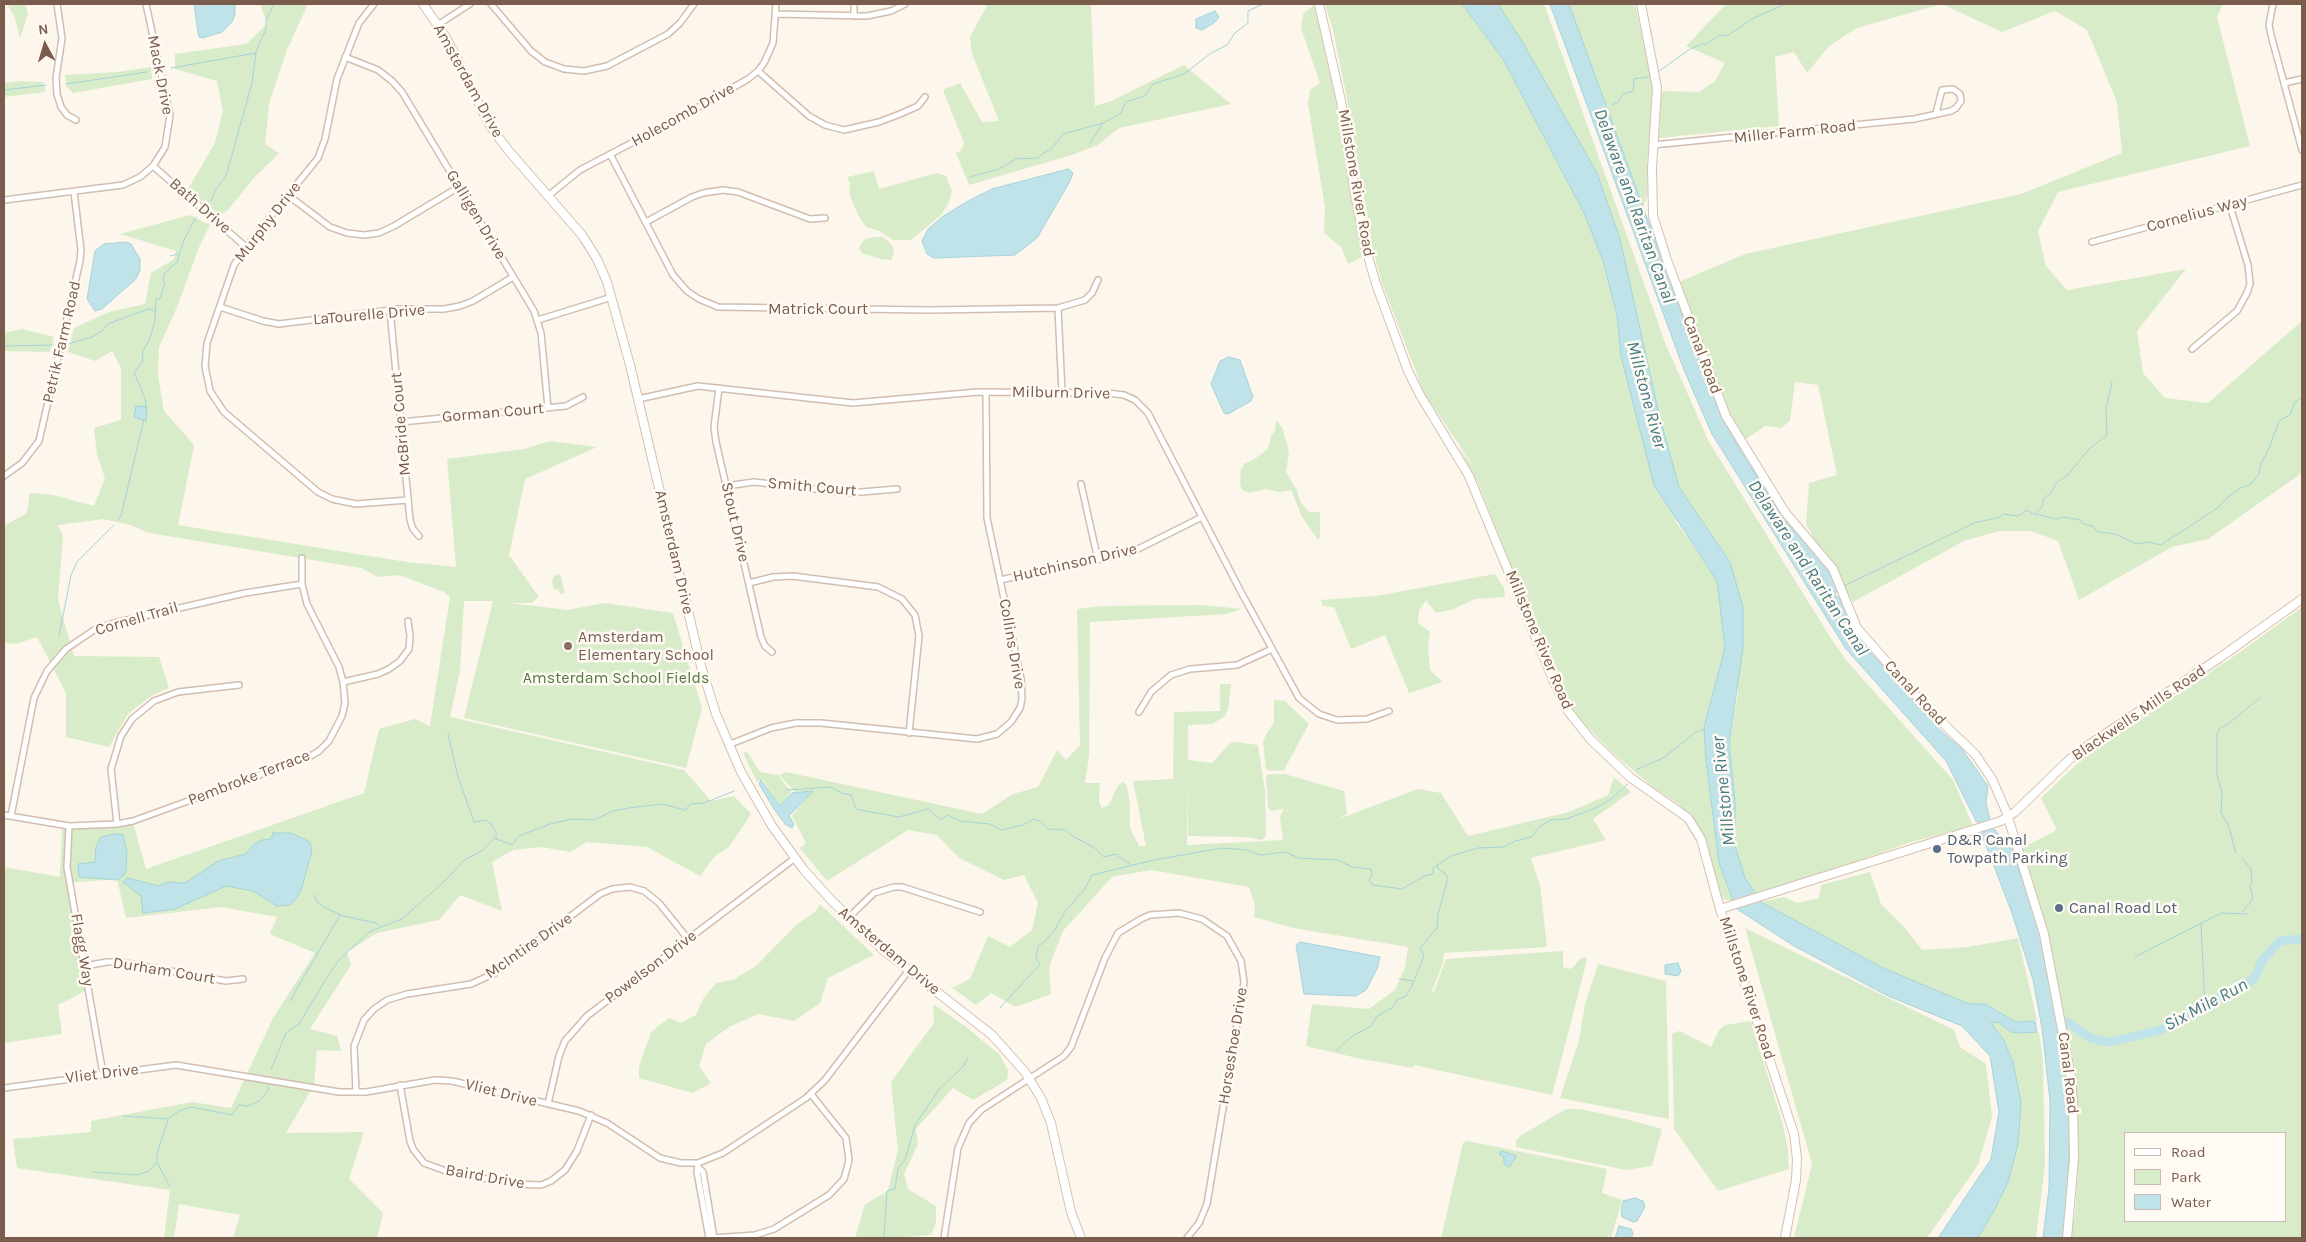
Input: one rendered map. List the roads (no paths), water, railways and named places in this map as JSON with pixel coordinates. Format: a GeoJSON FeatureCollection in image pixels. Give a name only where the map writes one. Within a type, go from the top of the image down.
{"type":"FeatureCollection","features":[{"type":"Feature","properties":{"kind":"street"},"geometry":{"type":"LineString","coordinates":[[57,4],[62,38],[56,78],[57,94],[61,107],[67,115],[76,120]]}},
{"type":"Feature","properties":{"kind":"street","name":"Mack Drive"},"geometry":{"type":"LineString","coordinates":[[4,200],[122,185],[140,176],[153,166],[164,147],[170,115],[146,4]]}},
{"type":"Feature","properties":{"kind":"street","name":"Murphy Drive"},"geometry":{"type":"LineString","coordinates":[[374,4],[359,23],[334,87],[326,139],[321,152],[234,265],[205,350],[205,366],[210,392],[224,412],[326,496],[356,504],[408,500]]}},
{"type":"Feature","properties":{"kind":"street","name":"Amsterdam Drive"},"geometry":{"type":"LineString","coordinates":[[423,4],[438,24],[490,126],[589,246],[602,269],[612,296],[638,398],[701,666],[728,745],[760,808],[795,858],[848,918],[909,970],[992,1035],[1010,1053],[1030,1078],[1051,1123],[1069,1206],[1081,1238]]}},
{"type":"Feature","properties":{"kind":"street"},"geometry":{"type":"LineString","coordinates":[[438,24],[470,4]]}},
{"type":"Feature","properties":{"kind":"street"},"geometry":{"type":"LineString","coordinates":[[491,4],[531,51],[545,62],[564,69],[584,71],[607,66],[668,34],[680,23],[694,4]]}},
{"type":"Feature","properties":{"kind":"street","name":"Holecomb Drive"},"geometry":{"type":"LineString","coordinates":[[548,196],[580,170],[681,117],[748,79],[758,71],[764,63],[773,43],[776,4]]}},
{"type":"Feature","properties":{"kind":"street"},"geometry":{"type":"LineString","coordinates":[[854,4],[854,16]]}},
{"type":"Feature","properties":{"kind":"street"},"geometry":{"type":"LineString","coordinates":[[776,14],[854,16],[880,14],[904,4]]}},
{"type":"Feature","properties":{"kind":"street","name":"Millstone River Road"},"geometry":{"type":"LineString","coordinates":[[1319,4],[1341,101],[1354,194],[1366,249],[1376,284],[1408,371],[1420,395],[1469,476],[1554,682],[1568,711],[1582,730],[1625,772],[1680,811],[1694,825],[1701,838],[1720,909],[1794,1134],[1796,1180],[1785,1238]]}},
{"type":"Feature","properties":{"kind":"street","name":"Canal Road"},"geometry":{"type":"LineString","coordinates":[[1641,4],[1657,88],[1653,145],[1652,196],[1654,222],[1688,320],[1726,416],[1785,512],[1833,569],[1857,628],[1926,707],[1983,765],[1997,788],[2032,890],[2044,934],[2071,1077],[2074,1103],[2074,1159],[2067,1238]]}},
{"type":"Feature","properties":{"kind":"street"},"geometry":{"type":"LineString","coordinates":[[2273,4],[2269,25],[2270,34],[2302,150]]}},
{"type":"Feature","properties":{"kind":"street","name":"Galligen Drive"},"geometry":{"type":"LineString","coordinates":[[345,57],[378,70],[397,86],[538,320],[548,408]]}},
{"type":"Feature","properties":{"kind":"street"},"geometry":{"type":"LineString","coordinates":[[758,71],[809,116],[825,125],[844,130],[860,128],[900,114],[918,106],[925,97]]}},
{"type":"Feature","properties":{"kind":"street"},"geometry":{"type":"LineString","coordinates":[[2284,83],[2302,79]]}},
{"type":"Feature","properties":{"kind":"street","name":"Miller Farm Road"},"geometry":{"type":"LineString","coordinates":[[1653,145],[1901,121],[1936,113],[1956,108],[1961,101],[1960,94],[1953,88],[1942,90],[1936,113]]}},
{"type":"Feature","properties":{"kind":"street","name":"Matrick Court"},"geometry":{"type":"LineString","coordinates":[[610,154],[678,282],[699,299],[718,307],[919,310],[1058,308],[1085,300],[1092,294],[1098,280]]}},
{"type":"Feature","properties":{"kind":"street","name":"Bath Drive"},"geometry":{"type":"LineString","coordinates":[[153,166],[246,247]]}},
{"type":"Feature","properties":{"kind":"street","name":"Cornelius Way"},"geometry":{"type":"LineString","coordinates":[[2092,242],[2302,185]]}},
{"type":"Feature","properties":{"kind":"street"},"geometry":{"type":"LineString","coordinates":[[289,196],[330,227],[347,233],[364,235],[379,233],[394,226],[459,187]]}},
{"type":"Feature","properties":{"kind":"street"},"geometry":{"type":"LineString","coordinates":[[646,222],[692,197],[723,190],[738,192],[810,219],[825,218]]}},
{"type":"Feature","properties":{"kind":"street","name":"Petrik Farm Road"},"geometry":{"type":"LineString","coordinates":[[4,476],[22,463],[39,440],[80,261],[81,250],[74,192]]}},
{"type":"Feature","properties":{"kind":"street"},"geometry":{"type":"LineString","coordinates":[[2192,349],[2237,311],[2248,293],[2250,284],[2248,266],[2230,206]]}},
{"type":"Feature","properties":{"kind":"street","name":"LaTourelle Drive"},"geometry":{"type":"LineString","coordinates":[[220,307],[263,321],[279,324],[390,310],[444,309],[473,301],[513,277]]}},
{"type":"Feature","properties":{"kind":"street"},"geometry":{"type":"LineString","coordinates":[[538,320],[612,296]]}},
{"type":"Feature","properties":{"kind":"street"},"geometry":{"type":"LineString","coordinates":[[1058,308],[1062,393]]}},
{"type":"Feature","properties":{"kind":"street","name":"McBride Court"},"geometry":{"type":"LineString","coordinates":[[390,310],[410,520],[419,536]]}},
{"type":"Feature","properties":{"kind":"street","name":"Milburn Drive"},"geometry":{"type":"LineString","coordinates":[[638,398],[692,386],[852,403],[986,392],[1118,394],[1135,400],[1143,406],[1157,427],[1299,698],[1319,714],[1337,720],[1367,719],[1389,711]]}},
{"type":"Feature","properties":{"kind":"street","name":"Stout Drive"},"geometry":{"type":"LineString","coordinates":[[719,388],[715,434],[761,637],[765,646],[772,652]]}},
{"type":"Feature","properties":{"kind":"street","name":"Collins Drive"},"geometry":{"type":"LineString","coordinates":[[728,745],[771,728],[808,722],[965,739],[986,738],[1006,727],[1016,714],[1022,699],[1021,679],[988,526],[985,502],[986,392]]}},
{"type":"Feature","properties":{"kind":"street","name":"Gorman Court"},"geometry":{"type":"LineString","coordinates":[[401,422],[566,406],[583,397]]}},
{"type":"Feature","properties":{"kind":"street","name":"Smith Court"},"geometry":{"type":"LineString","coordinates":[[726,486],[747,482],[761,482],[849,493],[898,489]]}},
{"type":"Feature","properties":{"kind":"street"},"geometry":{"type":"LineString","coordinates":[[1080,484],[1098,560]]}},
{"type":"Feature","properties":{"kind":"street","name":"Hutchinson Drive"},"geometry":{"type":"LineString","coordinates":[[1000,580],[1098,560],[1141,549],[1202,516]]}},
{"type":"Feature","properties":{"kind":"street","name":"Pembroke Terrace"},"geometry":{"type":"LineString","coordinates":[[4,815],[69,826],[116,824],[144,817],[314,755],[329,740],[342,716],[344,703],[343,682],[338,667],[307,604],[302,584],[302,558]]}},
{"type":"Feature","properties":{"kind":"street"},"geometry":{"type":"LineString","coordinates":[[748,582],[773,577],[793,576],[878,587],[891,591],[902,599],[915,615],[919,636],[909,732]]}},
{"type":"Feature","properties":{"kind":"street","name":"Cornell Trail"},"geometry":{"type":"LineString","coordinates":[[11,816],[34,698],[47,671],[66,649],[94,630],[114,623],[245,593],[302,584]]}},
{"type":"Feature","properties":{"kind":"street","name":"Blackwells Mills Road"},"geometry":{"type":"LineString","coordinates":[[1720,909],[2007,818],[2084,749],[2218,659],[2302,599]]}},
{"type":"Feature","properties":{"kind":"street"},"geometry":{"type":"LineString","coordinates":[[343,682],[378,674],[400,661],[409,649],[408,621]]}},
{"type":"Feature","properties":{"kind":"street"},"geometry":{"type":"LineString","coordinates":[[1139,712],[1155,687],[1171,675],[1190,669],[1237,666],[1272,649]]}},
{"type":"Feature","properties":{"kind":"street"},"geometry":{"type":"LineString","coordinates":[[116,824],[111,770],[114,752],[121,736],[132,719],[154,701],[178,692],[239,685]]}},
{"type":"Feature","properties":{"kind":"street","name":"Flagg Way"},"geometry":{"type":"LineString","coordinates":[[69,826],[67,867],[103,1074]]}},
{"type":"Feature","properties":{"kind":"street","name":"Powelson Drive"},"geometry":{"type":"LineString","coordinates":[[548,1104],[559,1056],[571,1032],[587,1016],[795,858]]}},
{"type":"Feature","properties":{"kind":"street","name":"McIntire Drive"},"geometry":{"type":"LineString","coordinates":[[356,1092],[354,1046],[364,1020],[374,1008],[387,1000],[407,994],[471,984],[487,977],[506,966],[606,891],[630,887],[644,891],[659,903],[688,939]]}},
{"type":"Feature","properties":{"kind":"street"},"geometry":{"type":"LineString","coordinates":[[848,918],[874,893],[894,887],[902,887],[980,912]]}},
{"type":"Feature","properties":{"kind":"street","name":"Horseshoe Drive"},"geometry":{"type":"LineString","coordinates":[[945,1238],[958,1148],[963,1132],[981,1110],[1064,1056],[1071,1047],[1114,939],[1127,926],[1150,915],[1179,913],[1202,919],[1227,936],[1241,961],[1243,990],[1207,1204],[1199,1223],[1187,1238]]}},
{"type":"Feature","properties":{"kind":"street","name":"Durham Court"},"geometry":{"type":"LineString","coordinates":[[85,966],[120,962],[226,981],[243,978]]}},
{"type":"Feature","properties":{"kind":"street","name":"Vliet Drive"},"geometry":{"type":"LineString","coordinates":[[4,1088],[182,1065],[339,1092],[356,1092],[435,1080],[452,1081],[590,1115],[607,1123],[660,1158],[699,1166],[723,1153],[796,1106],[811,1094],[825,1080],[909,970]]}},
{"type":"Feature","properties":{"kind":"street","name":"Baird Drive"},"geometry":{"type":"LineString","coordinates":[[400,1085],[410,1141],[413,1149],[424,1162],[446,1171],[514,1184],[541,1185],[551,1181],[565,1170],[577,1151],[590,1115]]}},
{"type":"Feature","properties":{"kind":"street"},"geometry":{"type":"LineString","coordinates":[[699,1166],[703,1172],[712,1238],[756,1235],[774,1229],[829,1195],[844,1179],[849,1160],[846,1138],[811,1094]]}},
{"type":"Feature","properties":{"kind":"water"},"geometry":{"type":"Polygon","coordinates":[[[194,4],[235,4],[235,14],[232,22],[222,32],[203,38],[199,37],[194,4]]]}},
{"type":"Feature","properties":{"kind":"water","name":"Millstone River"},"geometry":{"type":"Polygon","coordinates":[[[1462,4],[1498,4],[1522,41],[1597,173],[1620,239],[1659,414],[1679,487],[1730,562],[1743,607],[1743,648],[1729,744],[1735,802],[1735,846],[1745,878],[1761,902],[1883,968],[1969,1004],[1985,1004],[2016,1022],[2035,1021],[2037,1032],[2018,1033],[2011,1032],[1998,1022],[1991,1023],[2003,1039],[2013,1062],[2021,1102],[2018,1144],[2008,1182],[1978,1238],[1938,1238],[1991,1159],[1999,1112],[1990,1056],[1962,1026],[1888,996],[1794,946],[1737,909],[1733,901],[1719,863],[1706,760],[1704,727],[1725,648],[1717,581],[1654,485],[1621,356],[1617,315],[1603,261],[1584,213],[1503,59],[1462,4]]]}},
{"type":"Feature","properties":{"kind":"water","name":"Delaware and Raritan Canal"},"geometry":{"type":"Polygon","coordinates":[[[1550,4],[1569,4],[1696,352],[1723,418],[1739,448],[1784,520],[1824,563],[1837,584],[1838,589],[1835,594],[1844,604],[1854,634],[1940,730],[1962,749],[1988,786],[1986,803],[1990,820],[1994,829],[2012,849],[2038,925],[2060,1035],[2069,1091],[2070,1125],[2068,1204],[2063,1238],[2043,1238],[2049,1188],[2050,1101],[2042,1028],[2033,980],[2012,913],[1982,835],[1980,824],[1976,821],[1946,761],[1846,649],[1712,434],[1684,370],[1550,4]]]}},
{"type":"Feature","properties":{"kind":"water"},"geometry":{"type":"Polygon","coordinates":[[[1215,11],[1219,17],[1214,23],[1202,30],[1196,28],[1196,19],[1215,11]]]}},
{"type":"Feature","properties":{"kind":"water"},"geometry":{"type":"Polygon","coordinates":[[[1068,169],[1073,173],[1070,181],[1037,238],[1015,255],[934,258],[927,254],[922,241],[928,229],[942,217],[968,201],[992,189],[1068,169]]]}},
{"type":"Feature","properties":{"kind":"water"},"geometry":{"type":"Polygon","coordinates":[[[126,242],[131,244],[140,259],[140,270],[136,279],[102,309],[95,311],[87,299],[95,251],[104,244],[126,242]]]}},
{"type":"Feature","properties":{"kind":"water"},"geometry":{"type":"Polygon","coordinates":[[[1229,357],[1240,360],[1253,397],[1251,401],[1228,414],[1224,413],[1211,384],[1220,361],[1229,357]]]}},
{"type":"Feature","properties":{"kind":"water"},"geometry":{"type":"Polygon","coordinates":[[[136,406],[147,407],[146,421],[134,417],[136,406]]]}},
{"type":"Feature","properties":{"kind":"water"},"geometry":{"type":"Polygon","coordinates":[[[761,780],[780,806],[792,793],[813,791],[789,816],[794,824],[792,828],[785,824],[774,809],[759,784],[761,780]]]}},
{"type":"Feature","properties":{"kind":"water"},"geometry":{"type":"Polygon","coordinates":[[[273,833],[291,833],[310,842],[312,851],[302,887],[297,898],[290,905],[277,906],[253,891],[226,886],[175,909],[143,913],[141,896],[123,882],[127,878],[159,886],[168,882],[185,883],[218,861],[246,854],[253,845],[262,840],[271,839],[273,833]]]}},
{"type":"Feature","properties":{"kind":"water"},"geometry":{"type":"Polygon","coordinates":[[[114,834],[123,835],[127,852],[126,871],[123,876],[117,880],[79,877],[78,864],[95,862],[96,847],[101,837],[114,834]]]}},
{"type":"Feature","properties":{"kind":"water"},"geometry":{"type":"Polygon","coordinates":[[[1300,942],[1380,957],[1377,969],[1366,990],[1356,996],[1304,994],[1296,945],[1300,942]]]}},
{"type":"Feature","properties":{"kind":"water"},"geometry":{"type":"Polygon","coordinates":[[[1678,963],[1681,971],[1678,976],[1665,974],[1665,965],[1678,963]]]}},
{"type":"Feature","properties":{"kind":"water"},"geometry":{"type":"Polygon","coordinates":[[[1502,1151],[1517,1156],[1509,1167],[1504,1164],[1504,1157],[1499,1154],[1502,1151]]]}},
{"type":"Feature","properties":{"kind":"water"},"geometry":{"type":"Polygon","coordinates":[[[1635,1198],[1643,1201],[1645,1207],[1637,1221],[1633,1222],[1622,1217],[1621,1211],[1623,1201],[1635,1198]]]}},
{"type":"Feature","properties":{"kind":"water"},"geometry":{"type":"Polygon","coordinates":[[[1619,1226],[1631,1229],[1633,1233],[1631,1238],[1615,1238],[1619,1226]]]}},
{"type":"Feature","properties":{"kind":"waterway"},"geometry":{"type":"LineString","coordinates":[[211,201],[216,189],[226,176],[252,83],[256,52],[266,29],[266,20],[274,4]]}},
{"type":"Feature","properties":{"kind":"waterway"},"geometry":{"type":"LineString","coordinates":[[970,177],[999,169],[1016,159],[1038,158],[1051,149],[1063,134],[1103,123],[1120,114],[1126,102],[1145,96],[1153,84],[1184,74],[1211,53],[1227,45],[1235,33],[1248,23],[1248,11],[1263,4]]}},
{"type":"Feature","properties":{"kind":"waterway"},"geometry":{"type":"LineString","coordinates":[[1658,72],[1690,49],[1706,44],[1720,35],[1727,36],[1752,19],[1785,4]]}},
{"type":"Feature","properties":{"kind":"waterway"},"geometry":{"type":"LineString","coordinates":[[171,68],[256,53]]}},
{"type":"Feature","properties":{"kind":"waterway"},"geometry":{"type":"LineString","coordinates":[[66,84],[147,72]]}},
{"type":"Feature","properties":{"kind":"waterway","name":"Delaware and Raritan Canal"},"geometry":{"type":"LineString","coordinates":[[1612,105],[1618,102],[1623,94],[1633,91],[1634,79],[1652,75]]}},
{"type":"Feature","properties":{"kind":"waterway"},"geometry":{"type":"LineString","coordinates":[[4,90],[46,85]]}},
{"type":"Feature","properties":{"kind":"waterway"},"geometry":{"type":"LineString","coordinates":[[1090,143],[1103,123]]}},
{"type":"Feature","properties":{"kind":"waterway"},"geometry":{"type":"LineString","coordinates":[[146,408],[145,399],[134,372],[142,363],[143,351],[150,338],[155,321],[156,300],[160,298],[165,283],[163,279],[165,273],[177,262],[183,242],[196,217]]}},
{"type":"Feature","properties":{"kind":"waterway"},"geometry":{"type":"LineString","coordinates":[[170,256],[178,254]]}},
{"type":"Feature","properties":{"kind":"waterway"},"geometry":{"type":"LineString","coordinates":[[68,344],[92,337],[102,331],[108,324],[126,317],[149,309],[155,311]]}},
{"type":"Feature","properties":{"kind":"waterway"},"geometry":{"type":"LineString","coordinates":[[4,346],[53,345]]}},
{"type":"Feature","properties":{"kind":"waterway"},"geometry":{"type":"LineString","coordinates":[[2036,513],[2042,507],[2043,499],[2051,493],[2057,482],[2068,475],[2089,449],[2107,435],[2106,409],[2112,382]]}},
{"type":"Feature","properties":{"kind":"waterway"},"geometry":{"type":"LineString","coordinates":[[1844,586],[1974,523],[2000,517],[2003,514],[2018,516],[2027,510],[2034,514],[2057,519],[2063,517],[2080,520],[2083,524],[2092,526],[2098,532],[2115,534],[2137,544],[2148,542],[2161,545],[2219,507],[2240,488],[2251,484],[2259,474],[2261,464],[2279,421],[2290,415],[2295,402],[2302,397]]}},
{"type":"Feature","properties":{"kind":"waterway"},"geometry":{"type":"LineString","coordinates":[[118,520],[121,516],[144,419]]}},
{"type":"Feature","properties":{"kind":"waterway"},"geometry":{"type":"LineString","coordinates":[[59,636],[71,575],[77,562],[114,525]]}},
{"type":"Feature","properties":{"kind":"waterway"},"geometry":{"type":"LineString","coordinates":[[2236,853],[2228,824],[2221,813],[2222,793],[2217,775],[2217,735],[2219,729],[2261,697]]}},
{"type":"Feature","properties":{"kind":"waterway","name":"Millstone River"},"geometry":{"type":"LineString","coordinates":[[1636,770],[1663,758],[1696,732],[1705,729]]}},
{"type":"Feature","properties":{"kind":"waterway"},"geometry":{"type":"LineString","coordinates":[[448,734],[458,777],[474,822],[485,820],[491,824],[496,832],[496,839]]}},
{"type":"Feature","properties":{"kind":"waterway"},"geometry":{"type":"LineString","coordinates":[[1000,1008],[1040,964],[1036,958],[1038,947],[1053,933],[1064,913],[1084,890],[1092,875],[1154,860],[1222,848],[1247,850],[1260,855],[1286,852],[1298,858],[1338,860],[1352,867],[1371,869],[1372,875],[1369,880],[1373,885],[1402,889],[1424,876],[1433,874],[1433,868],[1451,856],[1478,848],[1503,847],[1515,841],[1532,837],[1538,828],[1550,820],[1566,819],[1596,808],[1611,799],[1628,784]]}},
{"type":"Feature","properties":{"kind":"waterway"},"geometry":{"type":"LineString","coordinates":[[787,790],[831,787],[841,793],[851,795],[856,809],[899,817],[928,809],[941,820],[947,815],[960,821],[990,824],[1001,830],[1023,825],[1034,819],[1040,821],[1048,829],[1066,830],[1071,835],[1095,848],[1104,857],[1116,854],[1131,865]]}},
{"type":"Feature","properties":{"kind":"waterway"},"geometry":{"type":"LineString","coordinates":[[314,895],[317,902],[324,907],[343,916],[376,923],[381,927],[402,919],[448,878],[463,861],[483,850],[494,838],[512,845],[519,836],[550,824],[572,819],[594,820],[613,811],[662,804],[686,810],[690,804],[704,803],[734,791]]}},
{"type":"Feature","properties":{"kind":"waterway"},"geometry":{"type":"LineString","coordinates":[[2242,858],[2251,869],[2252,881],[2250,886],[2253,898],[2243,912]]}},
{"type":"Feature","properties":{"kind":"waterway"},"geometry":{"type":"LineString","coordinates":[[1337,1050],[1351,1037],[1371,1026],[1376,1017],[1393,1007],[1397,1000],[1406,996],[1412,986],[1424,956],[1420,948],[1437,928],[1438,914],[1448,878],[1445,873],[1439,870],[1437,865]]}},
{"type":"Feature","properties":{"kind":"waterway"},"geometry":{"type":"LineString","coordinates":[[2135,957],[2221,913],[2248,914]]}},
{"type":"Feature","properties":{"kind":"waterway"},"geometry":{"type":"LineString","coordinates":[[290,1001],[340,915]]}},
{"type":"Feature","properties":{"kind":"waterway"},"geometry":{"type":"LineString","coordinates":[[2201,924],[2205,1006]]}},
{"type":"Feature","properties":{"kind":"waterway"},"geometry":{"type":"LineString","coordinates":[[271,1070],[286,1033],[299,1024],[339,960],[369,932],[380,927]]}},
{"type":"Feature","properties":{"kind":"waterway","name":"Six Mile Run"},"geometry":{"type":"LineString","coordinates":[[2065,1021],[2091,1038],[2111,1042],[2160,1030],[2254,979],[2262,961],[2280,941],[2302,939]]}},
{"type":"Feature","properties":{"kind":"waterway"},"geometry":{"type":"LineString","coordinates":[[1399,979],[1413,981]]}},
{"type":"Feature","properties":{"kind":"waterway"},"geometry":{"type":"LineString","coordinates":[[884,1238],[887,1191],[895,1189],[898,1168],[905,1160],[915,1125],[940,1088],[963,1067],[968,1058]]}},
{"type":"Feature","properties":{"kind":"waterway"},"geometry":{"type":"LineString","coordinates":[[170,1187],[157,1162],[157,1154],[168,1119],[179,1111],[192,1107],[232,1115],[239,1105],[248,1106],[259,1101],[268,1091],[268,1087]]}},
{"type":"Feature","properties":{"kind":"waterway"},"geometry":{"type":"LineString","coordinates":[[123,1116],[168,1119]]}},
{"type":"Feature","properties":{"kind":"waterway"},"geometry":{"type":"LineString","coordinates":[[93,1172],[136,1175],[149,1171],[156,1163]]}},
{"type":"Feature","properties":{"kind":"place","name":"Amsterdam Elementary School"},"geometry":{"type":"Point","coordinates":[568,646]}},
{"type":"Feature","properties":{"kind":"place","name":"D&R Canal Towpath Parking"},"geometry":{"type":"Point","coordinates":[1937,849]}},
{"type":"Feature","properties":{"kind":"place","name":"Canal Road Lot"},"geometry":{"type":"Point","coordinates":[2059,908]}},
{"type":"Feature","properties":{"kind":"park label","name":"Amsterdam School Fields"},"geometry":{"type":"Point","coordinates":[616,678]}}]}
